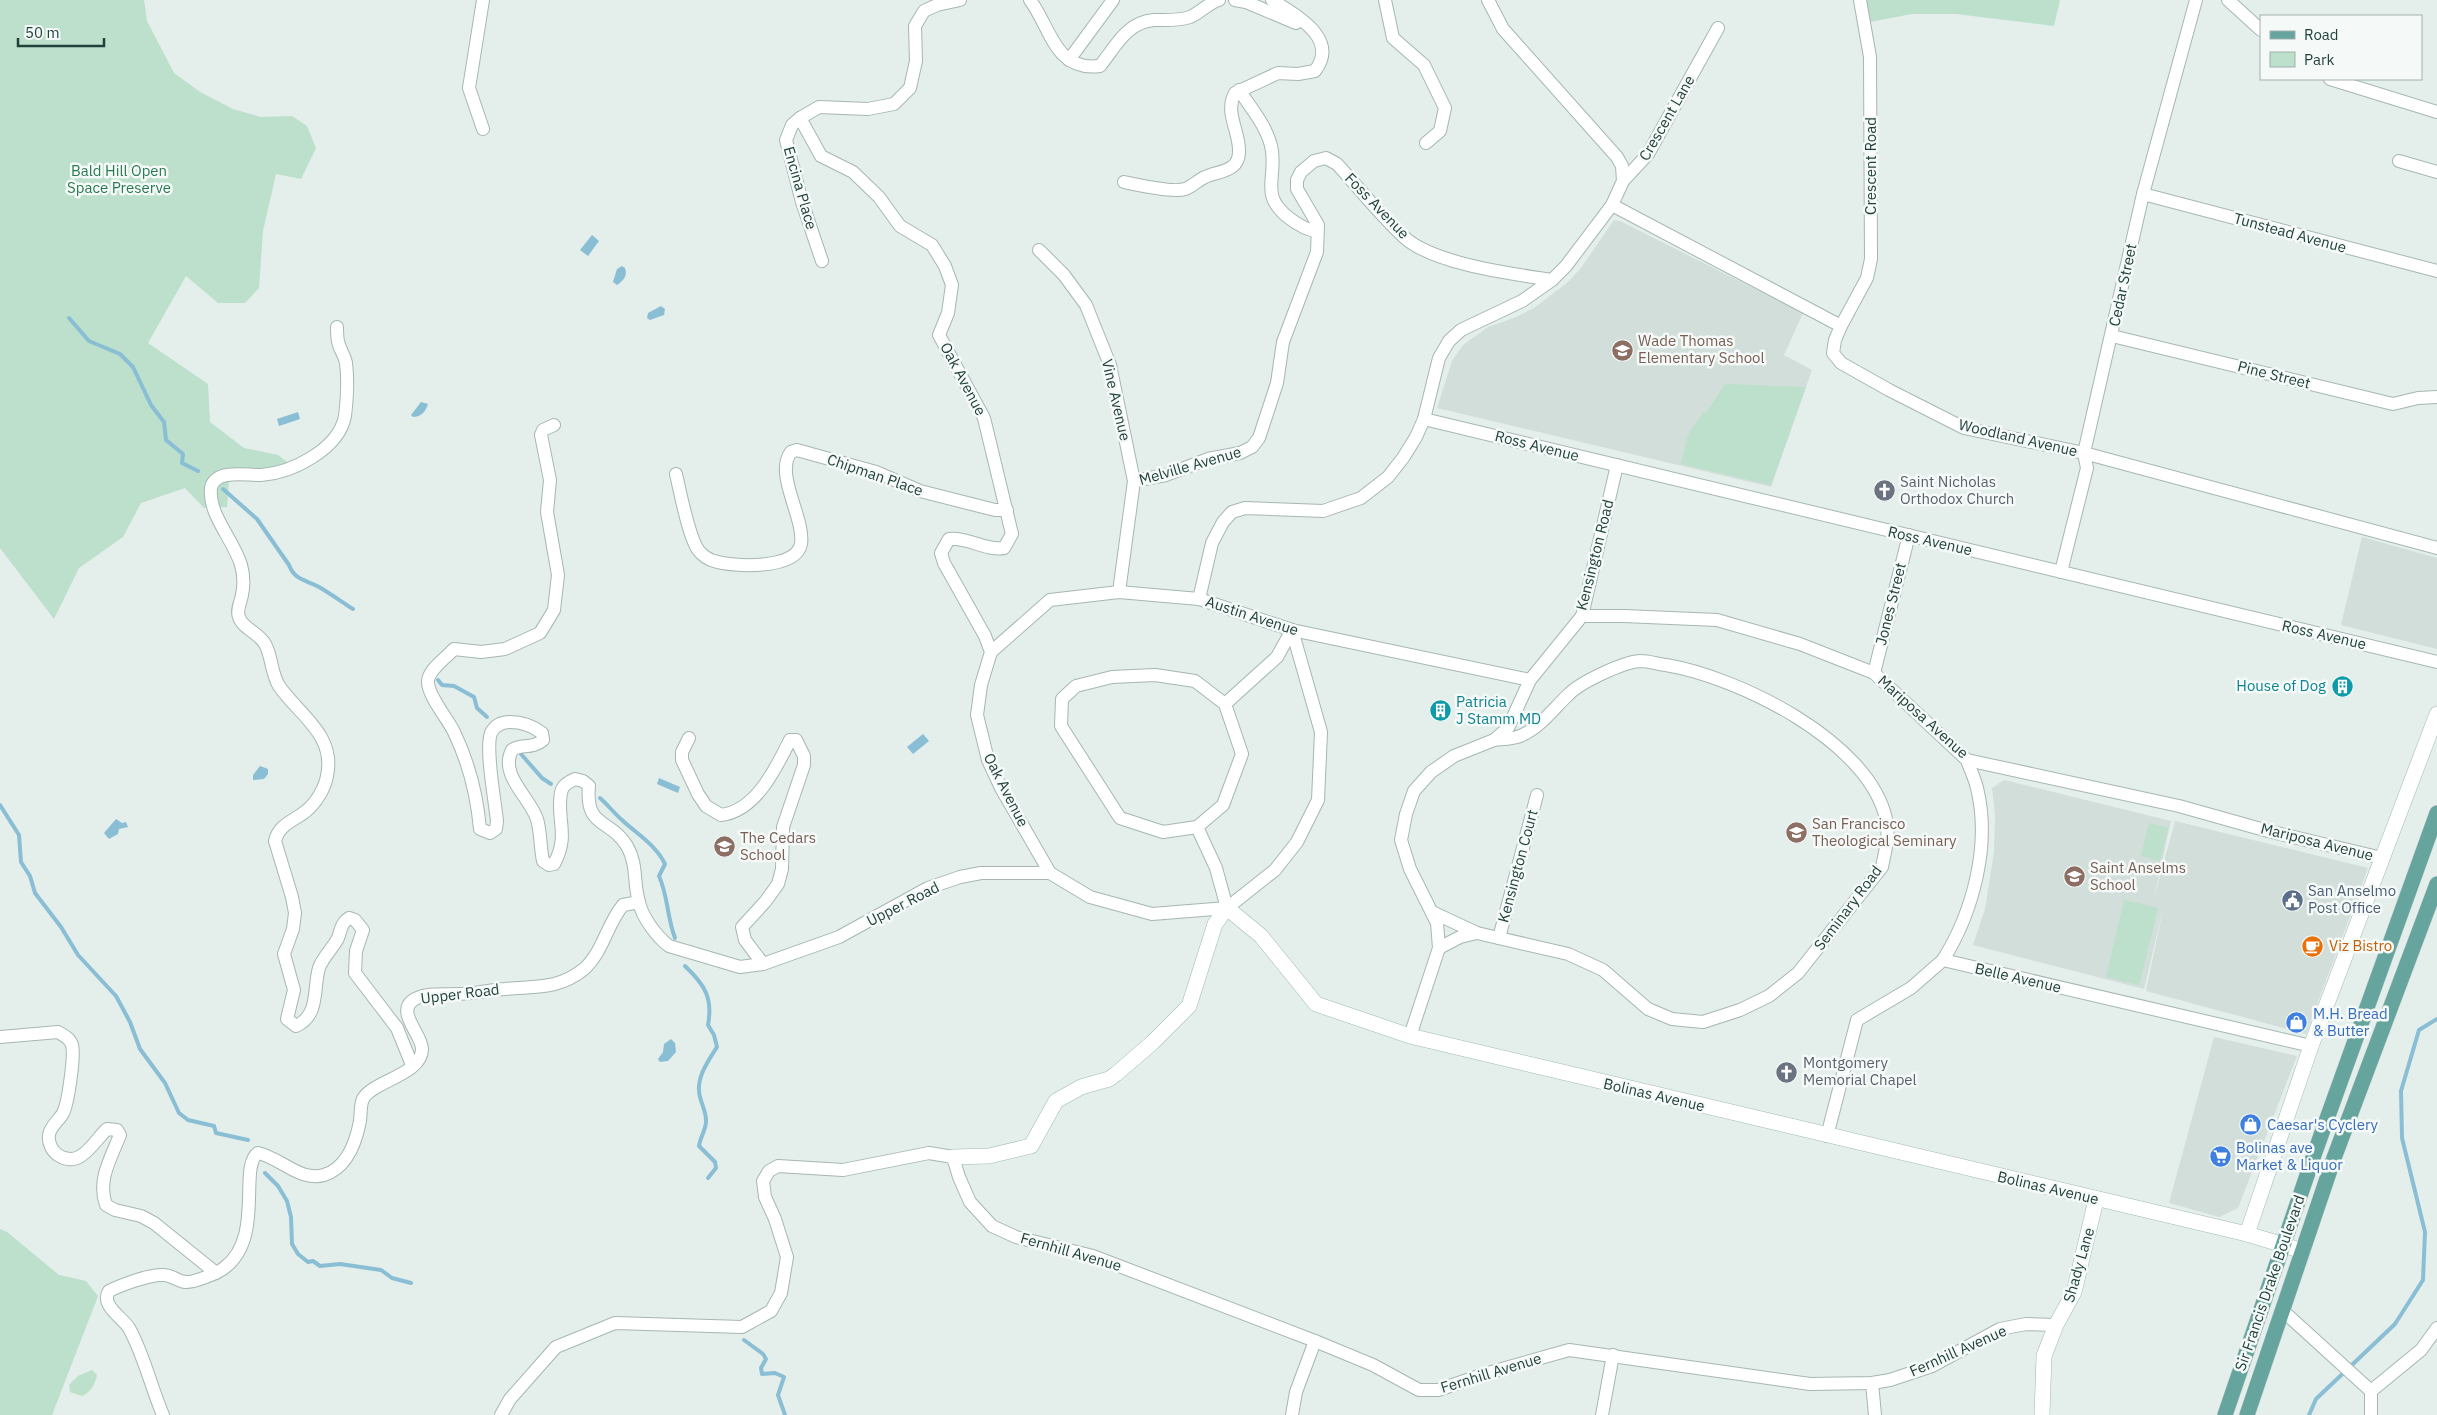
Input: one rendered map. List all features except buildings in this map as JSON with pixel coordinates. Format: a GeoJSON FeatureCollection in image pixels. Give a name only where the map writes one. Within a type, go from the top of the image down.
{"type":"FeatureCollection","features":[{"type":"Feature","properties":{"kind":"main road","name":"Sir Francis Drake Boulevard"},"geometry":{"type":"LineString","coordinates":[[2225,1415],[2437,813]]}},
{"type":"Feature","properties":{"kind":"main road","name":"Sir Francis Drake Boulevard"},"geometry":{"type":"LineString","coordinates":[[2247,1415],[2334,1158],[2437,884]]}},
{"type":"Feature","properties":{"kind":"street"},"geometry":{"type":"LineString","coordinates":[[483,0],[469,88],[483,129]]}},
{"type":"Feature","properties":{"kind":"street"},"geometry":{"type":"LineString","coordinates":[[800,118],[819,107],[868,109],[894,104],[910,88],[916,62],[915,26],[924,11],[937,5],[960,0]]}},
{"type":"Feature","properties":{"kind":"street"},"geometry":{"type":"LineString","coordinates":[[1030,0],[1057,50],[1069,60],[1089,68],[1100,66],[1133,25],[1143,21],[1188,18],[1204,10],[1214,0],[1219,0]]}},
{"type":"Feature","properties":{"kind":"street"},"geometry":{"type":"LineString","coordinates":[[1069,60],[1113,0]]}},
{"type":"Feature","properties":{"kind":"street"},"geometry":{"type":"LineString","coordinates":[[1235,0],[1246,2],[1298,23],[1311,26]]}},
{"type":"Feature","properties":{"kind":"street"},"geometry":{"type":"LineString","coordinates":[[1124,182],[1149,187],[1185,190],[1205,177],[1230,169],[1236,164],[1240,154],[1230,109],[1231,101],[1239,90],[1278,73],[1298,74],[1315,71],[1322,62],[1322,48],[1311,26],[1272,0]]}},
{"type":"Feature","properties":{"kind":"street"},"geometry":{"type":"LineString","coordinates":[[1385,0],[1393,38],[1424,65],[1445,108],[1440,131],[1426,143]]}},
{"type":"Feature","properties":{"kind":"street"},"geometry":{"type":"LineString","coordinates":[[1488,0],[1503,29],[1617,157],[1622,166],[1623,181]]}},
{"type":"Feature","properties":{"kind":"street","name":"Crescent Road"},"geometry":{"type":"LineString","coordinates":[[1841,326],[1867,278],[1871,259],[1870,57],[1860,0]]}},
{"type":"Feature","properties":{"kind":"street","name":"Cedar Street"},"geometry":{"type":"LineString","coordinates":[[2061,572],[2087,468],[2084,453],[2143,194],[2196,0]]}},
{"type":"Feature","properties":{"kind":"street"},"geometry":{"type":"LineString","coordinates":[[2228,0],[2260,29]]}},
{"type":"Feature","properties":{"kind":"street","name":"Crescent Lane"},"geometry":{"type":"LineString","coordinates":[[1199,599],[1212,543],[1223,522],[1232,512],[1245,508],[1324,511],[1361,498],[1388,477],[1403,458],[1424,419],[1439,358],[1449,341],[1461,330],[1522,300],[1552,280],[1566,266],[1612,205],[1623,181],[1648,154],[1718,28]]}},
{"type":"Feature","properties":{"kind":"street"},"geometry":{"type":"LineString","coordinates":[[2333,80],[2437,112]]}},
{"type":"Feature","properties":{"kind":"street"},"geometry":{"type":"LineString","coordinates":[[1239,90],[1266,133],[1272,151],[1270,188],[1272,200],[1278,209],[1294,221],[1309,230],[1316,231]]}},
{"type":"Feature","properties":{"kind":"street","name":"Encina Place"},"geometry":{"type":"LineString","coordinates":[[800,118],[792,125],[786,140],[802,202],[822,261]]}},
{"type":"Feature","properties":{"kind":"street","name":"Oak Avenue"},"geometry":{"type":"LineString","coordinates":[[800,118],[821,156],[853,172],[879,197],[900,226],[932,246],[945,266],[952,285],[948,313],[938,335],[984,418],[1012,534],[1004,548],[997,549],[959,538],[949,539],[941,553],[944,563],[985,636],[991,652],[981,685],[977,715],[988,760],[1050,873]]}},
{"type":"Feature","properties":{"kind":"street","name":"Foss Avenue"},"geometry":{"type":"LineString","coordinates":[[1316,231],[1316,219],[1297,189],[1297,180],[1301,172],[1314,161],[1326,158],[1337,164],[1405,238],[1426,251],[1459,262],[1552,280]]}},
{"type":"Feature","properties":{"kind":"street"},"geometry":{"type":"LineString","coordinates":[[2399,161],[2437,172]]}},
{"type":"Feature","properties":{"kind":"street","name":"Tunstead Avenue"},"geometry":{"type":"LineString","coordinates":[[2143,194],[2437,271]]}},
{"type":"Feature","properties":{"kind":"street"},"geometry":{"type":"LineString","coordinates":[[1612,205],[1841,326]]}},
{"type":"Feature","properties":{"kind":"street","name":"Melville Avenue"},"geometry":{"type":"LineString","coordinates":[[1119,592],[1134,481],[1166,475],[1208,458],[1240,453],[1252,447],[1256,442],[1263,427],[1277,382],[1283,342],[1317,252],[1316,231]]}},
{"type":"Feature","properties":{"kind":"street","name":"Vine Avenue"},"geometry":{"type":"LineString","coordinates":[[1039,250],[1064,274],[1086,305],[1110,365],[1134,481]]}},
{"type":"Feature","properties":{"kind":"street","name":"Woodland Avenue"},"geometry":{"type":"LineString","coordinates":[[1841,326],[1834,340],[1833,353],[1841,363],[1964,428],[2084,453],[2437,548]]}},
{"type":"Feature","properties":{"kind":"street"},"geometry":{"type":"LineString","coordinates":[[163,1415],[150,1384],[140,1350],[129,1328],[106,1302],[106,1296],[109,1291],[163,1275],[187,1283],[216,1274],[226,1268],[246,1236],[251,1200],[249,1170],[253,1156],[258,1152],[300,1173],[312,1176],[324,1175],[338,1169],[348,1156],[356,1139],[363,1099],[368,1092],[403,1073],[412,1065],[397,1028],[355,973],[356,951],[363,930],[355,920],[348,918],[344,922],[338,938],[320,966],[316,1000],[311,1010],[302,1023],[296,1026],[287,1019],[294,990],[284,954],[293,929],[295,913],[275,841],[282,827],[306,811],[321,792],[328,775],[328,756],[324,741],[314,724],[278,685],[266,645],[239,618],[238,609],[244,583],[242,566],[234,545],[218,518],[211,498],[211,486],[216,478],[226,475],[261,475],[279,472],[324,450],[338,435],[345,416],[346,361],[338,343],[337,327]]}},
{"type":"Feature","properties":{"kind":"street","name":"Pine Street"},"geometry":{"type":"LineString","coordinates":[[2112,336],[2393,404],[2418,398],[2437,397]]}},
{"type":"Feature","properties":{"kind":"street","name":"Ross Avenue"},"geometry":{"type":"LineString","coordinates":[[1424,419],[2437,662]]}},
{"type":"Feature","properties":{"kind":"street"},"geometry":{"type":"LineString","coordinates":[[554,425],[543,430],[541,436],[550,480],[547,512],[558,575],[554,610],[540,632],[505,649],[480,652],[454,649],[436,666],[428,679],[429,689],[454,732],[472,777],[478,804],[480,829],[490,834],[496,829],[497,821],[490,754],[492,731],[503,722],[534,726],[542,733],[543,740],[537,745],[517,746],[512,750],[508,764],[512,777],[536,818],[543,861],[548,865],[554,864],[563,839],[561,792],[566,783],[575,779],[583,781],[589,786],[587,803],[590,812],[626,846],[636,868],[639,902]]}},
{"type":"Feature","properties":{"kind":"street","name":"Chipman Place"},"geometry":{"type":"LineString","coordinates":[[676,474],[698,550],[714,562],[779,563],[796,553],[801,544],[800,531],[786,463],[791,452],[797,450],[876,472],[920,491],[995,510],[1007,510]]}},
{"type":"Feature","properties":{"kind":"street","name":"Kensington Road"},"geometry":{"type":"LineString","coordinates":[[1410,1036],[1440,948],[1439,931],[1432,912],[1410,869],[1402,840],[1406,814],[1414,791],[1430,772],[1454,756],[1494,740],[1508,728],[1530,680],[1582,616],[1617,465]]}},
{"type":"Feature","properties":{"kind":"street","name":"Jones Street"},"geometry":{"type":"LineString","coordinates":[[1874,673],[1909,535]]}},
{"type":"Feature","properties":{"kind":"street","name":"Austin Avenue"},"geometry":{"type":"LineString","coordinates":[[991,652],[1050,600],[1119,592],[1199,599],[1292,630],[1530,680]]}},
{"type":"Feature","properties":{"kind":"street","name":"Mariposa Avenue"},"geometry":{"type":"LineString","coordinates":[[1582,616],[1718,620],[1800,644],[1874,673],[1967,760],[2179,806],[2268,831],[2382,858]]}},
{"type":"Feature","properties":{"kind":"street"},"geometry":{"type":"LineString","coordinates":[[1225,704],[1276,658],[1292,630]]}},
{"type":"Feature","properties":{"kind":"street"},"geometry":{"type":"LineString","coordinates":[[501,1415],[510,1399],[556,1347],[615,1323],[742,1326],[772,1312],[781,1293],[787,1257],[775,1219],[765,1197],[763,1181],[769,1171],[778,1166],[843,1170],[929,1153],[953,1158],[989,1156],[1031,1146],[1056,1101],[1081,1087],[1109,1079],[1152,1043],[1189,1006],[1215,924],[1227,908],[1275,870],[1298,842],[1318,800],[1322,732],[1292,630]]}},
{"type":"Feature","properties":{"kind":"street","name":"Seminary Road"},"geometry":{"type":"LineString","coordinates":[[1432,912],[1477,933],[1568,954],[1603,970],[1648,1009],[1672,1020],[1703,1022],[1740,1010],[1769,996],[1798,973],[1882,867],[1886,846],[1887,819],[1877,795],[1863,773],[1827,738],[1788,711],[1736,685],[1684,668],[1640,661],[1604,672],[1570,692],[1539,723],[1520,736],[1494,740]]}},
{"type":"Feature","properties":{"kind":"street"},"geometry":{"type":"LineString","coordinates":[[1155,675],[1195,681],[1225,704],[1242,754],[1224,805],[1197,827],[1163,832],[1120,818],[1061,726],[1062,699],[1076,686],[1112,677],[1155,675]]}},
{"type":"Feature","properties":{"kind":"street"},"geometry":{"type":"LineString","coordinates":[[1516,713],[1539,723]]}},
{"type":"Feature","properties":{"kind":"street"},"geometry":{"type":"LineString","coordinates":[[2246,1234],[2311,1046],[2437,714]]}},
{"type":"Feature","properties":{"kind":"street"},"geometry":{"type":"LineString","coordinates":[[689,738],[682,752],[682,760],[698,794],[706,806],[721,815],[738,810],[753,798],[777,768],[790,740],[796,740],[804,756],[804,764],[783,827],[782,868],[778,884],[765,902],[742,927],[745,940],[763,964]]}},
{"type":"Feature","properties":{"kind":"street"},"geometry":{"type":"LineString","coordinates":[[1827,1136],[1858,1020],[1911,988],[1943,960],[1956,940],[1969,905],[1978,870],[1982,831],[1978,789],[1967,760]]}},
{"type":"Feature","properties":{"kind":"street","name":"Kensington Court"},"geometry":{"type":"LineString","coordinates":[[1499,938],[1537,795]]}},
{"type":"Feature","properties":{"kind":"street"},"geometry":{"type":"LineString","coordinates":[[1197,827],[1216,868],[1227,908]]}},
{"type":"Feature","properties":{"kind":"street","name":"Upper Road"},"geometry":{"type":"LineString","coordinates":[[412,1065],[420,1056],[422,1049],[410,1021],[408,1009],[410,1002],[420,996],[459,994],[507,988],[537,988],[555,984],[584,968],[595,956],[610,924],[622,905],[639,902],[663,941],[669,946],[740,967],[763,964],[839,937],[928,888],[960,878],[981,873],[1050,873]]}},
{"type":"Feature","properties":{"kind":"street"},"geometry":{"type":"LineString","coordinates":[[1050,873],[1090,896],[1152,914],[1227,908]]}},
{"type":"Feature","properties":{"kind":"street","name":"Bolinas Avenue"},"geometry":{"type":"LineString","coordinates":[[1227,908],[1261,936],[1316,1004],[1410,1036],[2246,1234],[2303,1251]]}},
{"type":"Feature","properties":{"kind":"street"},"geometry":{"type":"LineString","coordinates":[[1440,948],[1460,937],[1477,933]]}},
{"type":"Feature","properties":{"kind":"street","name":"Belle Avenue"},"geometry":{"type":"LineString","coordinates":[[1943,960],[2311,1046]]}},
{"type":"Feature","properties":{"kind":"street"},"geometry":{"type":"LineString","coordinates":[[0,1037],[58,1032],[66,1037],[72,1044],[72,1072],[64,1111],[51,1128],[49,1136],[50,1145],[54,1152],[67,1159],[89,1150],[107,1129],[117,1130],[120,1135],[106,1169],[103,1186],[106,1205],[115,1210],[141,1216],[154,1223],[216,1274]]}},
{"type":"Feature","properties":{"kind":"street","name":"Fernhill Avenue"},"geometry":{"type":"LineString","coordinates":[[953,1158],[970,1202],[992,1226],[1016,1237],[1093,1256],[1315,1340],[1373,1365],[1419,1390],[1438,1390],[1488,1372],[1569,1350],[1810,1384],[1872,1383],[1890,1380],[1932,1366],[2000,1329],[2026,1324],[2056,1325]]}},
{"type":"Feature","properties":{"kind":"street","name":"Shady Lane"},"geometry":{"type":"LineString","coordinates":[[2042,1415],[2044,1356],[2056,1325],[2074,1292],[2096,1200]]}},
{"type":"Feature","properties":{"kind":"street"},"geometry":{"type":"LineString","coordinates":[[2283,1311],[2371,1391],[2371,1415]]}},
{"type":"Feature","properties":{"kind":"street"},"geometry":{"type":"LineString","coordinates":[[2371,1391],[2420,1350],[2437,1328]]}},
{"type":"Feature","properties":{"kind":"street"},"geometry":{"type":"LineString","coordinates":[[1292,1415],[1296,1392],[1315,1340]]}},
{"type":"Feature","properties":{"kind":"street"},"geometry":{"type":"LineString","coordinates":[[1602,1415],[1613,1355]]}},
{"type":"Feature","properties":{"kind":"street"},"geometry":{"type":"LineString","coordinates":[[1872,1383],[1875,1415]]}},
{"type":"Feature","properties":{"kind":"shaded area","name":"Wade Thomas Elementary School"},"geometry":{"type":"Polygon","coordinates":[[[1614,220],[1620,221],[1803,313],[1784,355],[1812,370],[1771,487],[1437,408],[1452,361],[1463,345],[1488,327],[1514,318],[1534,308],[1568,282],[1581,268],[1614,220]]]}},
{"type":"Feature","properties":{"kind":"shaded area"},"geometry":{"type":"Polygon","coordinates":[[[2362,537],[2437,558],[2437,649],[2341,625],[2362,537]]]}},
{"type":"Feature","properties":{"kind":"shaded area"},"geometry":{"type":"Polygon","coordinates":[[[2004,780],[2171,821],[2153,902],[2175,821],[2368,868],[2306,1034],[2146,991],[2164,904],[2144,989],[1973,945],[1985,909],[1994,852],[1995,815],[1992,788],[2004,780]]]}},
{"type":"Feature","properties":{"kind":"shaded area"},"geometry":{"type":"Polygon","coordinates":[[[2214,1037],[2297,1056],[2238,1208],[2219,1217],[2169,1203],[2214,1037]]]}},
{"type":"Feature","properties":{"kind":"green space","name":"Bald Hill Open Space Preserve"},"geometry":{"type":"Polygon","coordinates":[[[0,0],[144,0],[147,21],[174,73],[200,92],[233,109],[261,117],[292,116],[307,126],[316,148],[301,179],[276,174],[263,231],[259,288],[245,303],[218,303],[186,276],[148,343],[208,384],[210,422],[244,448],[278,455],[292,466],[229,482],[227,507],[204,508],[185,488],[141,503],[123,537],[79,568],[54,619],[0,548],[0,0]]]}},
{"type":"Feature","properties":{"kind":"green space"},"geometry":{"type":"Polygon","coordinates":[[[1860,0],[2060,0],[2054,26],[1956,14],[1912,14],[1864,23],[1860,0]]]}},
{"type":"Feature","properties":{"kind":"green space"},"geometry":{"type":"Polygon","coordinates":[[[1725,384],[1806,387],[1771,485],[1681,464],[1688,435],[1703,412],[1706,413],[1725,384]]]}},
{"type":"Feature","properties":{"kind":"green space"},"geometry":{"type":"Polygon","coordinates":[[[2149,823],[2168,828],[2160,861],[2141,856],[2149,823]]]}},
{"type":"Feature","properties":{"kind":"green space"},"geometry":{"type":"Polygon","coordinates":[[[2124,900],[2158,908],[2139,985],[2106,977],[2124,900]]]}},
{"type":"Feature","properties":{"kind":"green space"},"geometry":{"type":"Polygon","coordinates":[[[0,1229],[7,1232],[59,1275],[86,1281],[98,1296],[52,1415],[0,1415],[0,1229]]]}},
{"type":"Feature","properties":{"kind":"green space"},"geometry":{"type":"Polygon","coordinates":[[[92,1370],[97,1375],[94,1385],[88,1392],[82,1396],[70,1392],[69,1385],[78,1376],[92,1370]]]}},
{"type":"Feature","properties":{"kind":"water"},"geometry":{"type":"Polygon","coordinates":[[[592,235],[599,241],[588,256],[580,250],[592,235]]]}},
{"type":"Feature","properties":{"kind":"water"},"geometry":{"type":"Polygon","coordinates":[[[622,266],[626,271],[625,276],[617,285],[613,282],[617,269],[622,266]]]}},
{"type":"Feature","properties":{"kind":"water"},"geometry":{"type":"Polygon","coordinates":[[[661,306],[665,309],[664,315],[650,320],[647,318],[648,313],[661,306]]]}},
{"type":"Feature","properties":{"kind":"water"},"geometry":{"type":"Polygon","coordinates":[[[421,402],[428,404],[426,409],[421,415],[413,417],[411,415],[421,402]]]}},
{"type":"Feature","properties":{"kind":"water"},"geometry":{"type":"Polygon","coordinates":[[[298,412],[300,419],[279,426],[277,419],[298,412]]]}},
{"type":"Feature","properties":{"kind":"water"},"geometry":{"type":"Polygon","coordinates":[[[923,734],[929,741],[913,754],[907,747],[923,734]]]}},
{"type":"Feature","properties":{"kind":"water"},"geometry":{"type":"Polygon","coordinates":[[[260,766],[268,769],[268,774],[264,779],[253,780],[253,775],[260,766]]]}},
{"type":"Feature","properties":{"kind":"water"},"geometry":{"type":"Polygon","coordinates":[[[659,778],[680,787],[678,793],[657,784],[659,778]]]}},
{"type":"Feature","properties":{"kind":"water"},"geometry":{"type":"Polygon","coordinates":[[[116,819],[122,823],[126,822],[128,827],[119,829],[118,834],[109,839],[104,833],[116,819]]]}},
{"type":"Feature","properties":{"kind":"water"},"geometry":{"type":"Polygon","coordinates":[[[671,1039],[675,1043],[676,1052],[668,1061],[660,1062],[658,1059],[663,1052],[664,1044],[671,1039]]]}},
{"type":"Feature","properties":{"kind":"waterway"},"geometry":{"type":"LineString","coordinates":[[69,318],[89,341],[120,354],[133,367],[151,405],[164,422],[166,440],[183,454],[182,463],[198,471]]}},
{"type":"Feature","properties":{"kind":"waterway"},"geometry":{"type":"LineString","coordinates":[[223,489],[257,519],[298,577],[319,587],[353,609]]}},
{"type":"Feature","properties":{"kind":"waterway"},"geometry":{"type":"LineString","coordinates":[[438,680],[442,685],[454,686],[474,697],[477,708],[487,717]]}},
{"type":"Feature","properties":{"kind":"waterway"},"geometry":{"type":"LineString","coordinates":[[521,754],[542,778],[551,784]]}},
{"type":"Feature","properties":{"kind":"waterway"},"geometry":{"type":"LineString","coordinates":[[600,798],[657,851],[665,864],[659,876],[675,938]]}},
{"type":"Feature","properties":{"kind":"waterway"},"geometry":{"type":"LineString","coordinates":[[0,805],[19,835],[21,862],[30,876],[35,893],[61,927],[78,955],[116,996],[130,1022],[140,1049],[165,1083],[179,1113],[188,1120],[214,1126],[216,1133],[248,1140]]}},
{"type":"Feature","properties":{"kind":"waterway"},"geometry":{"type":"LineString","coordinates":[[685,966],[698,979],[706,992],[709,1007],[708,1025],[714,1035],[717,1047],[703,1070],[699,1084],[706,1123],[699,1146],[715,1162],[716,1168],[708,1178]]}},
{"type":"Feature","properties":{"kind":"waterway"},"geometry":{"type":"LineString","coordinates":[[2309,1415],[2316,1399],[2395,1324],[2423,1280],[2425,1232],[2402,1138],[2401,1091],[2419,1030],[2437,1019]]}},
{"type":"Feature","properties":{"kind":"waterway"},"geometry":{"type":"LineString","coordinates":[[265,1173],[278,1186],[287,1201],[291,1217],[292,1244],[298,1254],[308,1262],[313,1261],[320,1266],[340,1264],[381,1270],[392,1278],[411,1283]]}},
{"type":"Feature","properties":{"kind":"waterway"},"geometry":{"type":"LineString","coordinates":[[744,1340],[763,1354],[766,1359],[761,1368],[762,1374],[775,1373],[784,1377],[778,1395],[785,1415]]}},
{"type":"Feature","properties":{"kind":"place","name":"Wade Thomas Elementary School"},"geometry":{"type":"Point","coordinates":[1622,350]}},
{"type":"Feature","properties":{"kind":"place","name":"Saint Nicholas Orthodox Church"},"geometry":{"type":"Point","coordinates":[1884,491]}},
{"type":"Feature","properties":{"kind":"place","name":"House of Dog"},"geometry":{"type":"Point","coordinates":[2342,686]}},
{"type":"Feature","properties":{"kind":"place","name":"Patricia J Stamm MD"},"geometry":{"type":"Point","coordinates":[1440,711]}},
{"type":"Feature","properties":{"kind":"place","name":"San Francisco Theological Seminary"},"geometry":{"type":"Point","coordinates":[1796,833]}},
{"type":"Feature","properties":{"kind":"place","name":"The Cedars School"},"geometry":{"type":"Point","coordinates":[724,847]}},
{"type":"Feature","properties":{"kind":"place","name":"Saint Anselms School"},"geometry":{"type":"Point","coordinates":[2074,877]}},
{"type":"Feature","properties":{"kind":"place","name":"San Anselmo Post Office"},"geometry":{"type":"Point","coordinates":[2292,900]}},
{"type":"Feature","properties":{"kind":"place","name":"Viz Bistro"},"geometry":{"type":"Point","coordinates":[2313,946]}},
{"type":"Feature","properties":{"kind":"place","name":"M.H. Bread & Butter"},"geometry":{"type":"Point","coordinates":[2297,1023]}},
{"type":"Feature","properties":{"kind":"place","name":"Montgomery Memorial Chapel"},"geometry":{"type":"Point","coordinates":[1787,1072]}},
{"type":"Feature","properties":{"kind":"place","name":"Caesar's Cyclery"},"geometry":{"type":"Point","coordinates":[2251,1125]}},
{"type":"Feature","properties":{"kind":"place","name":"Bolinas ave Market & Liquor"},"geometry":{"type":"Point","coordinates":[2220,1157]}}]}
